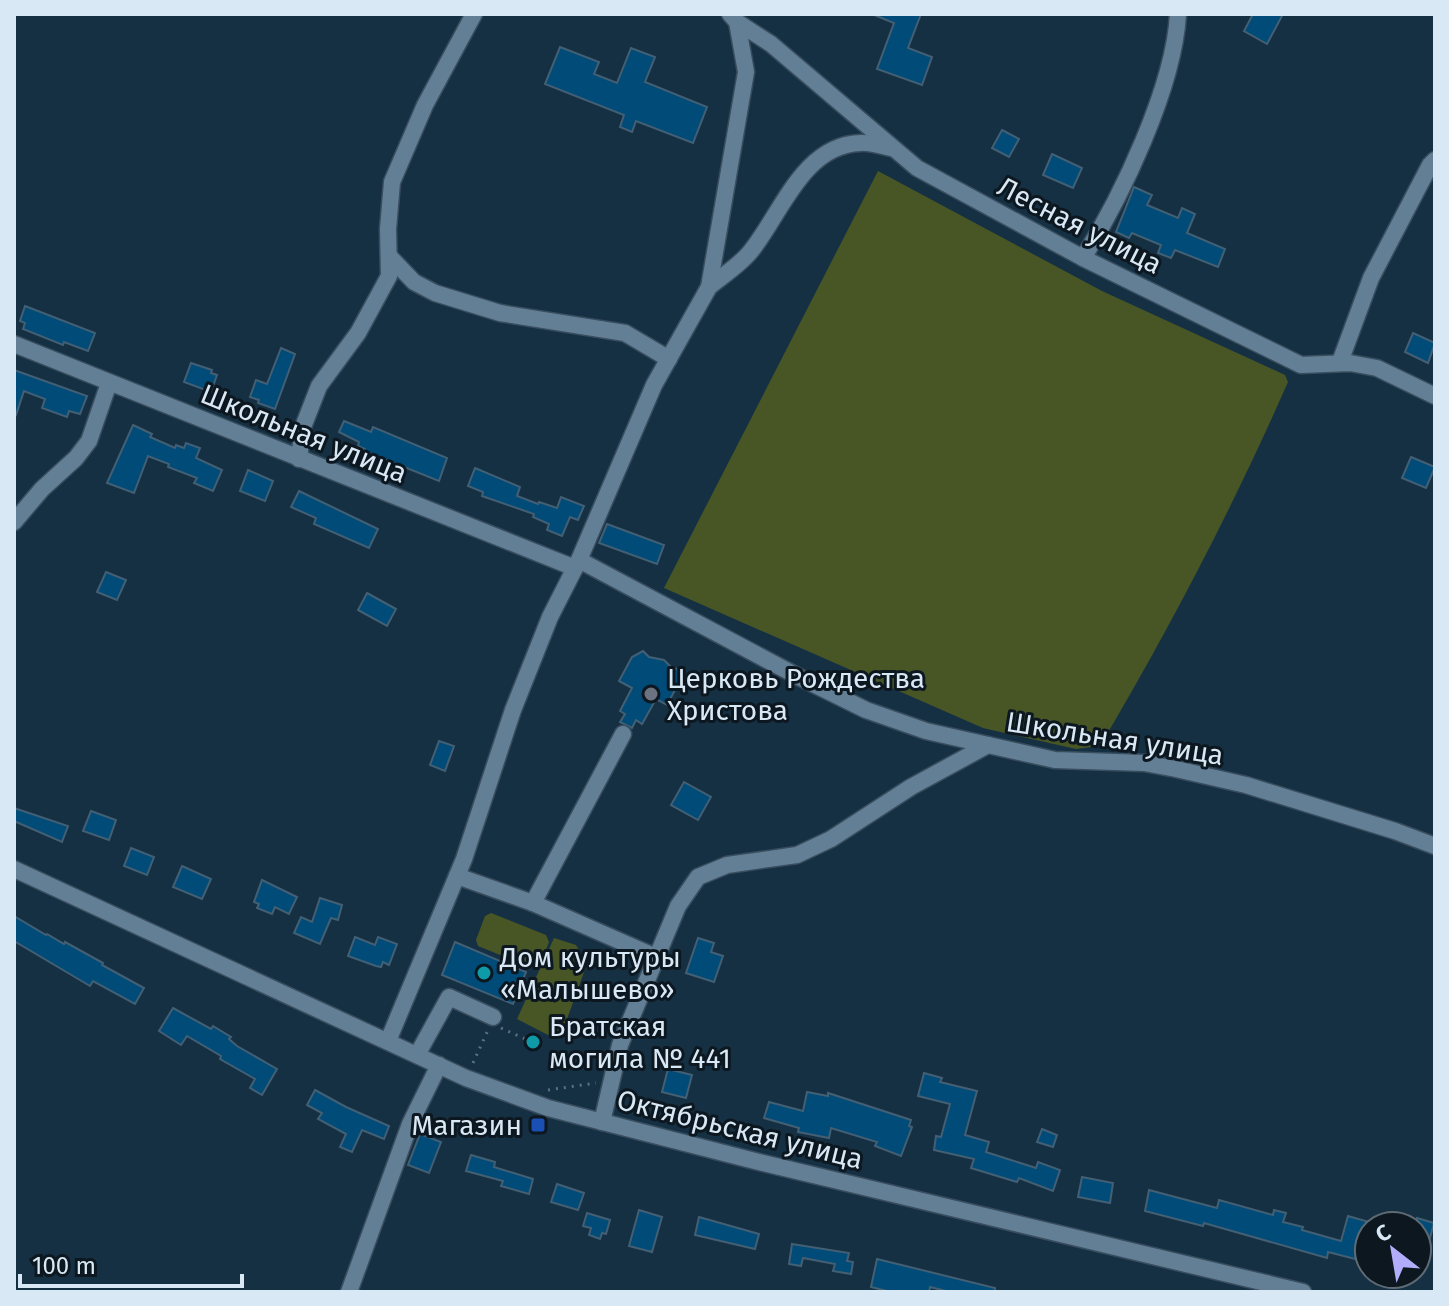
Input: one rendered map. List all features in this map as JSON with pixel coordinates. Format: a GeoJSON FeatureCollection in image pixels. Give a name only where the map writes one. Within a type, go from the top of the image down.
{"type":"FeatureCollection","features":[{"type":"Feature","properties":{"kind":"street"},"geometry":{"type":"LineString","coordinates":[[299,459],[303,427],[319,386],[358,333],[389,276],[392,182],[425,105],[474,14]]}},
{"type":"Feature","properties":{"kind":"street"},"geometry":{"type":"LineString","coordinates":[[1083,258],[1124,186],[1162,90],[1178,14]]}},
{"type":"Feature","properties":{"kind":"street"},"geometry":{"type":"LineString","coordinates":[[388,1041],[457,876],[513,710],[550,617],[577,564],[654,385],[709,287],[746,72],[733,18]]}},
{"type":"Feature","properties":{"kind":"street","name":"Лесная улица"},"geometry":{"type":"LineString","coordinates":[[733,18],[771,44],[917,168],[1083,258],[1301,365],[1340,362],[1377,368],[1435,396]]}},
{"type":"Feature","properties":{"kind":"street"},"geometry":{"type":"LineString","coordinates":[[709,287],[749,253],[803,175],[822,156],[861,143],[893,148]]}},
{"type":"Feature","properties":{"kind":"street"},"geometry":{"type":"LineString","coordinates":[[1340,362],[1371,278],[1435,160]]}},
{"type":"Feature","properties":{"kind":"street"},"geometry":{"type":"LineString","coordinates":[[389,256],[414,282],[435,293],[500,313],[625,333],[669,359]]}},
{"type":"Feature","properties":{"kind":"street","name":"Школьная улица"},"geometry":{"type":"LineString","coordinates":[[14,344],[299,459],[577,564],[866,710],[926,731],[1055,760],[1144,763],[1246,785],[1435,846]]}},
{"type":"Feature","properties":{"kind":"street"},"geometry":{"type":"LineString","coordinates":[[14,522],[89,441],[109,383]]}},
{"type":"Feature","properties":{"kind":"street"},"geometry":{"type":"LineString","coordinates":[[533,903],[623,734]]}},
{"type":"Feature","properties":{"kind":"street"},"geometry":{"type":"LineString","coordinates":[[602,1122],[620,1045],[678,906],[698,877],[727,865],[797,855],[808,850],[831,839],[911,787],[988,745]]}},
{"type":"Feature","properties":{"kind":"street","name":"Октябрьская улица"},"geometry":{"type":"LineString","coordinates":[[14,869],[466,1078],[548,1108],[1303,1292]]}},
{"type":"Feature","properties":{"kind":"street"},"geometry":{"type":"LineString","coordinates":[[457,876],[533,903],[656,957]]}},
{"type":"Feature","properties":{"kind":"street"},"geometry":{"type":"LineString","coordinates":[[417,1055],[449,997],[493,1017]]}},
{"type":"Feature","properties":{"kind":"street"},"geometry":{"type":"LineString","coordinates":[[349,1292],[410,1124],[439,1065]]}},
{"type":"Feature","properties":{"kind":"path"},"geometry":{"type":"LineString","coordinates":[[466,1078],[491,1023],[532,1042]]}},
{"type":"Feature","properties":{"kind":"path"},"geometry":{"type":"LineString","coordinates":[[544,1091],[611,1080]]}},
{"type":"Feature","properties":{"kind":"green space"},"geometry":{"type":"Polygon","coordinates":[[[878,171],[1102,291],[1285,375],[1288,382],[1200,567],[1100,746],[1076,749],[983,728],[664,588],[878,171]]]}},
{"type":"Feature","properties":{"kind":"green space"},"geometry":{"type":"Polygon","coordinates":[[[491,913],[546,935],[549,942],[540,965],[532,968],[478,946],[476,940],[485,916],[491,913]]]}},
{"type":"Feature","properties":{"kind":"green space"},"geometry":{"type":"Polygon","coordinates":[[[554,938],[576,945],[587,964],[563,1030],[550,1036],[517,1019],[554,938]]]}},
{"type":"Feature","properties":{"kind":"building"},"geometry":{"type":"Polygon","coordinates":[[[872,14],[921,14],[908,48],[932,57],[922,85],[877,69],[894,23],[872,14]]]}},
{"type":"Feature","properties":{"kind":"building"},"geometry":{"type":"Polygon","coordinates":[[[1253,14],[1283,14],[1267,44],[1244,31],[1253,14]]]}},
{"type":"Feature","properties":{"kind":"building"},"geometry":{"type":"Polygon","coordinates":[[[560,47],[599,62],[594,74],[617,83],[631,48],[655,57],[645,82],[707,107],[693,143],[636,121],[632,132],[620,127],[624,115],[545,84],[560,47]]]}},
{"type":"Feature","properties":{"kind":"building"},"geometry":{"type":"Polygon","coordinates":[[[1002,130],[1019,139],[1009,157],[992,148],[1002,130]]]}},
{"type":"Feature","properties":{"kind":"building"},"geometry":{"type":"Polygon","coordinates":[[[1052,154],[1082,168],[1073,188],[1043,175],[1052,154]]]}},
{"type":"Feature","properties":{"kind":"building"},"geometry":{"type":"Polygon","coordinates":[[[1134,187],[1152,195],[1147,205],[1178,218],[1182,208],[1195,214],[1187,233],[1225,249],[1218,267],[1175,250],[1171,258],[1158,253],[1161,245],[1132,233],[1129,238],[1116,232],[1134,187]]]}},
{"type":"Feature","properties":{"kind":"building"},"geometry":{"type":"Polygon","coordinates":[[[25,306],[95,333],[88,351],[23,329],[25,323],[20,321],[25,306]]]}},
{"type":"Feature","properties":{"kind":"building"},"geometry":{"type":"Polygon","coordinates":[[[1413,333],[1435,343],[1428,363],[1405,352],[1413,333]]]}},
{"type":"Feature","properties":{"kind":"building"},"geometry":{"type":"Polygon","coordinates":[[[281,348],[295,354],[275,409],[250,397],[256,380],[267,384],[281,348]]]}},
{"type":"Feature","properties":{"kind":"building"},"geometry":{"type":"Polygon","coordinates":[[[191,363],[212,370],[211,373],[217,375],[211,392],[184,382],[191,363]]]}},
{"type":"Feature","properties":{"kind":"building"},"geometry":{"type":"Polygon","coordinates":[[[14,370],[87,396],[80,414],[69,411],[67,417],[42,408],[45,399],[24,391],[14,414],[14,370]]]}},
{"type":"Feature","properties":{"kind":"building"},"geometry":{"type":"Polygon","coordinates":[[[344,421],[371,432],[373,427],[447,458],[439,481],[364,451],[358,446],[359,442],[339,432],[344,421]]]}},
{"type":"Feature","properties":{"kind":"building"},"geometry":{"type":"Polygon","coordinates":[[[133,425],[175,448],[176,445],[184,448],[186,443],[200,448],[196,458],[222,470],[213,491],[194,483],[197,478],[148,456],[134,493],[107,483],[133,425]]]}},
{"type":"Feature","properties":{"kind":"building"},"geometry":{"type":"Polygon","coordinates":[[[1411,457],[1435,467],[1426,488],[1402,478],[1411,457]]]}},
{"type":"Feature","properties":{"kind":"building"},"geometry":{"type":"Polygon","coordinates":[[[475,468],[520,487],[517,496],[538,504],[557,508],[561,497],[584,506],[578,520],[570,517],[562,536],[547,530],[549,524],[533,517],[534,514],[482,496],[483,492],[468,486],[475,468]]]}},
{"type":"Feature","properties":{"kind":"building"},"geometry":{"type":"Polygon","coordinates":[[[248,470],[273,481],[265,501],[240,491],[248,470]]]}},
{"type":"Feature","properties":{"kind":"building"},"geometry":{"type":"Polygon","coordinates":[[[299,491],[378,529],[369,548],[314,524],[316,518],[291,507],[299,491]]]}},
{"type":"Feature","properties":{"kind":"building"},"geometry":{"type":"Polygon","coordinates":[[[607,524],[664,545],[657,564],[599,543],[607,524]]]}},
{"type":"Feature","properties":{"kind":"building"},"geometry":{"type":"Polygon","coordinates":[[[106,572],[126,580],[117,600],[97,592],[106,572]]]}},
{"type":"Feature","properties":{"kind":"building"},"geometry":{"type":"Polygon","coordinates":[[[367,593],[396,609],[387,626],[358,610],[367,593]]]}},
{"type":"Feature","properties":{"kind":"building","name":"Церковь Рождества Христова"},"geometry":{"type":"Polygon","coordinates":[[[643,651],[649,657],[664,660],[672,668],[678,669],[682,677],[667,705],[656,699],[642,724],[636,720],[632,728],[620,722],[625,714],[620,711],[632,688],[619,681],[632,657],[643,651]]]}},
{"type":"Feature","properties":{"kind":"building"},"geometry":{"type":"Polygon","coordinates":[[[439,741],[454,746],[445,771],[430,765],[439,741]]]}},
{"type":"Feature","properties":{"kind":"building"},"geometry":{"type":"Polygon","coordinates":[[[684,782],[711,797],[698,820],[671,805],[684,782]]]}},
{"type":"Feature","properties":{"kind":"building"},"geometry":{"type":"Polygon","coordinates":[[[14,808],[68,826],[62,842],[14,821],[14,808]]]}},
{"type":"Feature","properties":{"kind":"building"},"geometry":{"type":"Polygon","coordinates":[[[91,811],[116,820],[109,840],[83,831],[91,811]]]}},
{"type":"Feature","properties":{"kind":"building"},"geometry":{"type":"Polygon","coordinates":[[[131,848],[154,857],[147,875],[124,866],[131,848]]]}},
{"type":"Feature","properties":{"kind":"building"},"geometry":{"type":"Polygon","coordinates":[[[182,866],[211,879],[202,899],[173,887],[182,866]]]}},
{"type":"Feature","properties":{"kind":"building"},"geometry":{"type":"Polygon","coordinates":[[[262,880],[297,897],[289,914],[275,907],[272,914],[257,908],[259,904],[254,902],[262,880]]]}},
{"type":"Feature","properties":{"kind":"building"},"geometry":{"type":"Polygon","coordinates":[[[320,898],[342,905],[338,920],[331,918],[320,944],[294,933],[301,917],[312,922],[320,898]]]}},
{"type":"Feature","properties":{"kind":"building"},"geometry":{"type":"Polygon","coordinates":[[[14,916],[144,988],[135,1004],[93,981],[90,986],[14,941],[14,916]]]}},
{"type":"Feature","properties":{"kind":"building"},"geometry":{"type":"Polygon","coordinates":[[[355,937],[375,945],[378,937],[397,944],[389,965],[383,962],[381,967],[376,966],[348,956],[355,937]]]}},
{"type":"Feature","properties":{"kind":"building"},"geometry":{"type":"Polygon","coordinates":[[[698,938],[714,943],[711,952],[723,956],[714,982],[686,973],[698,938]]]}},
{"type":"Feature","properties":{"kind":"building","name":"Дом культуры «Малышево»"},"geometry":{"type":"Polygon","coordinates":[[[455,942],[526,972],[513,1004],[442,975],[455,942]]]}},
{"type":"Feature","properties":{"kind":"building"},"geometry":{"type":"Polygon","coordinates":[[[173,1008],[211,1029],[213,1026],[231,1037],[229,1039],[237,1046],[277,1069],[262,1095],[250,1088],[255,1079],[220,1059],[221,1056],[187,1036],[181,1045],[159,1031],[173,1008]]]}},
{"type":"Feature","properties":{"kind":"building"},"geometry":{"type":"Polygon","coordinates":[[[668,1069],[692,1075],[686,1098],[662,1092],[668,1069]]]}},
{"type":"Feature","properties":{"kind":"building"},"geometry":{"type":"Polygon","coordinates":[[[924,1073],[942,1078],[940,1082],[977,1091],[965,1135],[989,1142],[986,1152],[1036,1168],[1038,1162],[1060,1170],[1053,1191],[1019,1178],[1017,1182],[971,1168],[974,1159],[934,1150],[936,1136],[941,1137],[950,1104],[918,1096],[924,1073]]]}},
{"type":"Feature","properties":{"kind":"building"},"geometry":{"type":"Polygon","coordinates":[[[315,1090],[389,1126],[384,1139],[362,1130],[352,1152],[340,1147],[346,1134],[318,1119],[322,1113],[307,1105],[315,1090]]]}},
{"type":"Feature","properties":{"kind":"building"},"geometry":{"type":"Polygon","coordinates":[[[807,1092],[828,1096],[828,1093],[911,1120],[909,1126],[912,1127],[901,1156],[875,1146],[877,1142],[831,1128],[829,1138],[798,1132],[799,1128],[764,1118],[769,1102],[803,1111],[807,1092]]]}},
{"type":"Feature","properties":{"kind":"building"},"geometry":{"type":"Polygon","coordinates":[[[1042,1129],[1057,1135],[1053,1147],[1037,1142],[1042,1129]]]}},
{"type":"Feature","properties":{"kind":"building"},"geometry":{"type":"Polygon","coordinates":[[[420,1134],[441,1142],[429,1173],[408,1165],[420,1134]]]}},
{"type":"Feature","properties":{"kind":"building"},"geometry":{"type":"Polygon","coordinates":[[[471,1155],[495,1162],[494,1167],[533,1179],[529,1194],[501,1186],[503,1181],[466,1171],[471,1155]]]}},
{"type":"Feature","properties":{"kind":"building"},"geometry":{"type":"Polygon","coordinates":[[[1082,1177],[1113,1183],[1110,1203],[1078,1197],[1082,1177]]]}},
{"type":"Feature","properties":{"kind":"building"},"geometry":{"type":"Polygon","coordinates":[[[557,1184],[584,1193],[578,1210],[551,1202],[557,1184]]]}},
{"type":"Feature","properties":{"kind":"building"},"geometry":{"type":"Polygon","coordinates":[[[1149,1190],[1217,1208],[1219,1200],[1273,1215],[1274,1210],[1286,1213],[1283,1222],[1341,1241],[1348,1216],[1353,1217],[1353,1258],[1328,1252],[1327,1258],[1204,1223],[1203,1226],[1145,1211],[1149,1190]]]}},
{"type":"Feature","properties":{"kind":"building"},"geometry":{"type":"Polygon","coordinates":[[[639,1210],[662,1217],[652,1252],[629,1246],[639,1210]]]}},
{"type":"Feature","properties":{"kind":"building"},"geometry":{"type":"Polygon","coordinates":[[[587,1213],[610,1220],[606,1234],[602,1233],[600,1239],[589,1235],[591,1228],[583,1226],[587,1213]]]}},
{"type":"Feature","properties":{"kind":"building"},"geometry":{"type":"Polygon","coordinates":[[[699,1217],[759,1234],[755,1249],[695,1235],[699,1217]]]}},
{"type":"Feature","properties":{"kind":"building"},"geometry":{"type":"Polygon","coordinates":[[[792,1244],[849,1253],[847,1261],[853,1262],[851,1274],[833,1271],[835,1264],[803,1258],[801,1266],[789,1264],[792,1244]]]}},
{"type":"Feature","properties":{"kind":"building"},"geometry":{"type":"Polygon","coordinates":[[[877,1259],[995,1288],[995,1292],[950,1292],[930,1287],[929,1292],[891,1292],[871,1287],[877,1259]]]}},
{"type":"Feature","properties":{"kind":"place","name":"Церковь Рождества Христова"},"geometry":{"type":"Point","coordinates":[651,694]}},
{"type":"Feature","properties":{"kind":"place","name":"Дом культуры «Малышево»"},"geometry":{"type":"Point","coordinates":[484,973]}},
{"type":"Feature","properties":{"kind":"place","name":"Братская могила № 441"},"geometry":{"type":"Point","coordinates":[533,1042]}},
{"type":"Feature","properties":{"kind":"place","name":"Магазин"},"geometry":{"type":"Point","coordinates":[538,1125]}}]}
